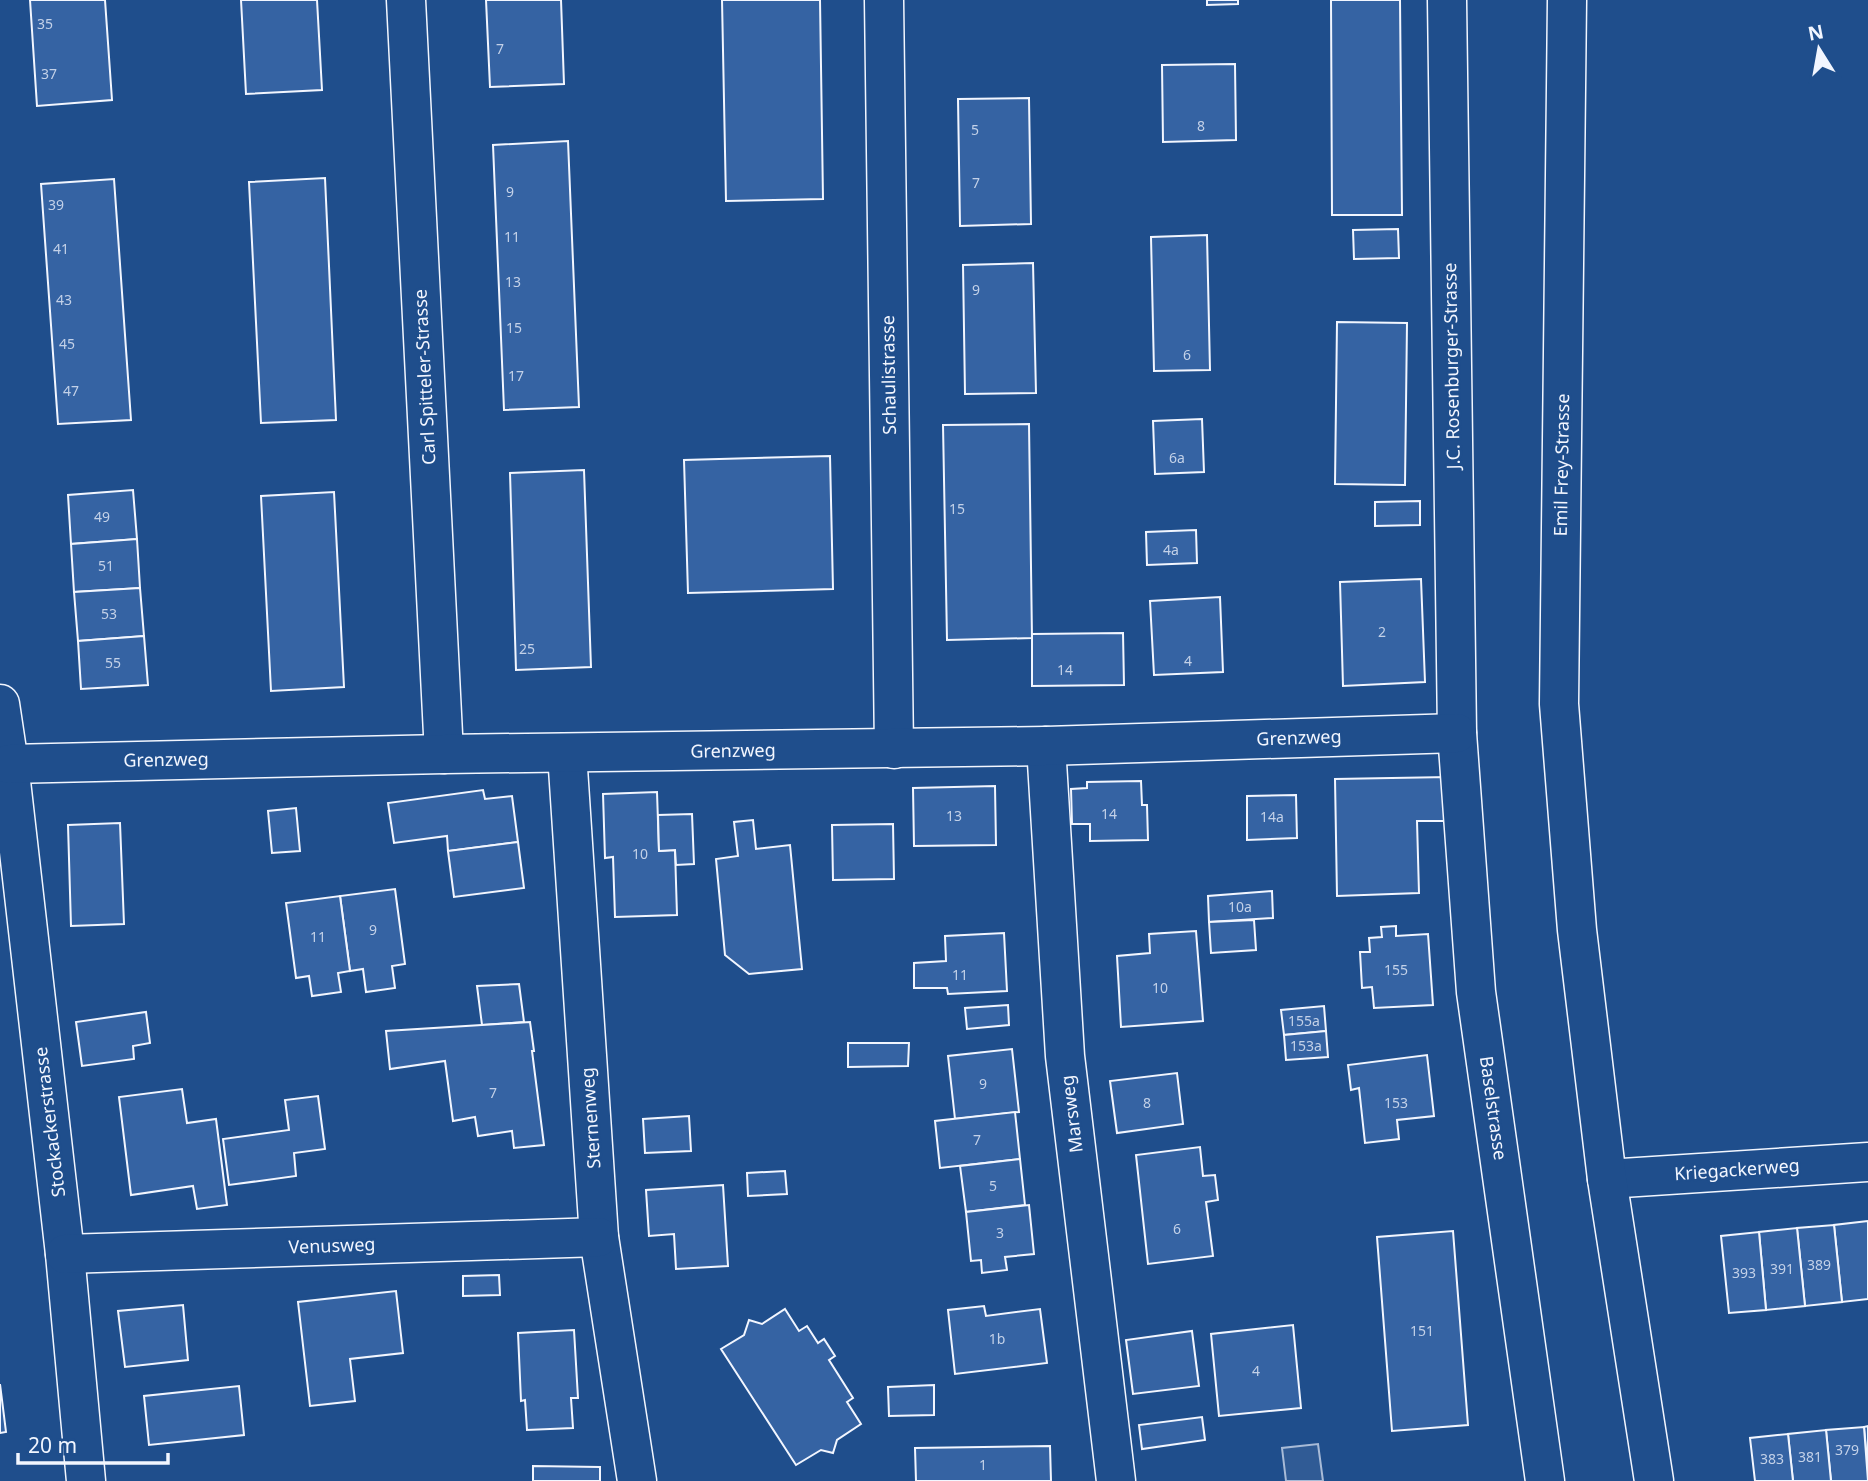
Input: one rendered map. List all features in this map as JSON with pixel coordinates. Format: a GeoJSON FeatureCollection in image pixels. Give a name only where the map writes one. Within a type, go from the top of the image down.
{"type":"FeatureCollection","features":[{"type":"Feature","properties":{"kind":"street","name":"Carl Spitteler-Strasse"},"geometry":{"type":"LineString","coordinates":[[406,0],[444,754]]}},
{"type":"Feature","properties":{"kind":"street","name":"Schaulistrasse"},"geometry":{"type":"LineString","coordinates":[[884,0],[894,749]]}},
{"type":"Feature","properties":{"kind":"street","name":"J.C. Rosenburger-Strasse"},"geometry":{"type":"LineString","coordinates":[[1447,0],[1457,733]]}},
{"type":"Feature","properties":{"kind":"street","name":"Emil Frey-Strasse"},"geometry":{"type":"LineString","coordinates":[[1567,0],[1559,704],[1577,930],[1606,1179]]}},
{"type":"Feature","properties":{"kind":"street","name":"Stockackerstrasse"},"geometry":{"type":"LineString","coordinates":[[0,704],[65,1254],[86,1481]]}},
{"type":"Feature","properties":{"kind":"street","name":"Grenzweg"},"geometry":{"type":"LineString","coordinates":[[9,764],[444,754],[1046,746],[1457,733]]}},
{"type":"Feature","properties":{"kind":"street","name":"Baselstrasse"},"geometry":{"type":"LineString","coordinates":[[1457,733],[1476,992],[1545,1481]]}},
{"type":"Feature","properties":{"kind":"street","name":"Marsweg"},"geometry":{"type":"LineString","coordinates":[[1046,746],[1065,1056],[1116,1481]]}},
{"type":"Feature","properties":{"kind":"street","name":"Sternenweg"},"geometry":{"type":"LineString","coordinates":[[567,753],[599,1237],[637,1481]]}},
{"type":"Feature","properties":{"kind":"street","name":"Kriegackerweg"},"geometry":{"type":"LineString","coordinates":[[1606,1179],[1868,1162]]}},
{"type":"Feature","properties":{"kind":"street"},"geometry":{"type":"LineString","coordinates":[[1606,1179],[1654,1481]]}},
{"type":"Feature","properties":{"kind":"street","name":"Venusweg"},"geometry":{"type":"LineString","coordinates":[[65,1254],[599,1237]]}},
{"type":"Feature","properties":{"kind":"shaded area"},"geometry":{"type":"Polygon","coordinates":[[[1318,1444],[1323,1481],[1286,1481],[1282,1448],[1318,1444]]]}},
{"type":"Feature","properties":{"kind":"building"},"geometry":{"type":"Polygon","coordinates":[[[30,0],[105,0],[112,100],[37,106],[30,0]]]}},
{"type":"Feature","properties":{"kind":"building"},"geometry":{"type":"Polygon","coordinates":[[[241,0],[317,0],[322,90],[246,94],[241,0]]]}},
{"type":"Feature","properties":{"kind":"building"},"geometry":{"type":"Polygon","coordinates":[[[486,0],[561,0],[564,84],[490,87],[486,0]]]}},
{"type":"Feature","properties":{"kind":"building"},"geometry":{"type":"Polygon","coordinates":[[[722,0],[820,0],[823,199],[726,201],[722,0]]]}},
{"type":"Feature","properties":{"kind":"building"},"geometry":{"type":"Polygon","coordinates":[[[1207,0],[1238,0],[1238,4],[1207,5],[1207,0]]]}},
{"type":"Feature","properties":{"kind":"building"},"geometry":{"type":"Polygon","coordinates":[[[1331,0],[1400,0],[1402,215],[1332,215],[1331,0]]]}},
{"type":"Feature","properties":{"kind":"building"},"geometry":{"type":"Polygon","coordinates":[[[1235,64],[1236,140],[1163,142],[1162,65],[1235,64]]]}},
{"type":"Feature","properties":{"kind":"building"},"geometry":{"type":"Polygon","coordinates":[[[1029,98],[1031,224],[960,226],[958,99],[1029,98]]]}},
{"type":"Feature","properties":{"kind":"building"},"geometry":{"type":"Polygon","coordinates":[[[568,141],[579,407],[504,410],[493,145],[568,141]]]}},
{"type":"Feature","properties":{"kind":"building"},"geometry":{"type":"Polygon","coordinates":[[[325,178],[336,420],[261,423],[249,182],[325,178]]]}},
{"type":"Feature","properties":{"kind":"building"},"geometry":{"type":"Polygon","coordinates":[[[114,179],[131,420],[58,424],[41,184],[114,179]]]}},
{"type":"Feature","properties":{"kind":"building"},"geometry":{"type":"Polygon","coordinates":[[[1398,229],[1399,258],[1354,259],[1353,230],[1398,229]]]}},
{"type":"Feature","properties":{"kind":"building"},"geometry":{"type":"Polygon","coordinates":[[[1207,235],[1210,370],[1154,371],[1151,237],[1207,235]]]}},
{"type":"Feature","properties":{"kind":"building"},"geometry":{"type":"Polygon","coordinates":[[[1033,263],[1036,393],[965,394],[963,265],[1033,263]]]}},
{"type":"Feature","properties":{"kind":"building"},"geometry":{"type":"Polygon","coordinates":[[[1337,322],[1407,323],[1405,485],[1335,484],[1337,322]]]}},
{"type":"Feature","properties":{"kind":"building"},"geometry":{"type":"Polygon","coordinates":[[[1202,419],[1204,472],[1155,474],[1153,421],[1202,419]]]}},
{"type":"Feature","properties":{"kind":"building"},"geometry":{"type":"Polygon","coordinates":[[[1029,424],[1032,638],[947,640],[943,425],[1029,424]]]}},
{"type":"Feature","properties":{"kind":"building"},"geometry":{"type":"Polygon","coordinates":[[[830,456],[833,589],[688,593],[684,460],[830,456]]]}},
{"type":"Feature","properties":{"kind":"building"},"geometry":{"type":"Polygon","coordinates":[[[584,470],[591,667],[516,670],[510,473],[584,470]]]}},
{"type":"Feature","properties":{"kind":"building"},"geometry":{"type":"Polygon","coordinates":[[[133,490],[137,539],[71,544],[68,495],[133,490]]]}},
{"type":"Feature","properties":{"kind":"building"},"geometry":{"type":"Polygon","coordinates":[[[334,492],[344,687],[271,691],[261,496],[334,492]]]}},
{"type":"Feature","properties":{"kind":"building"},"geometry":{"type":"Polygon","coordinates":[[[1420,501],[1420,525],[1375,526],[1375,502],[1420,501]]]}},
{"type":"Feature","properties":{"kind":"building"},"geometry":{"type":"Polygon","coordinates":[[[1196,530],[1197,563],[1147,565],[1146,532],[1196,530]]]}},
{"type":"Feature","properties":{"kind":"building"},"geometry":{"type":"Polygon","coordinates":[[[137,539],[140,588],[74,592],[71,544],[137,539]]]}},
{"type":"Feature","properties":{"kind":"building"},"geometry":{"type":"Polygon","coordinates":[[[1421,579],[1425,682],[1343,686],[1340,582],[1421,579]]]}},
{"type":"Feature","properties":{"kind":"building"},"geometry":{"type":"Polygon","coordinates":[[[140,588],[144,636],[78,641],[74,592],[140,588]]]}},
{"type":"Feature","properties":{"kind":"building"},"geometry":{"type":"Polygon","coordinates":[[[1220,597],[1223,672],[1154,675],[1150,601],[1220,597]]]}},
{"type":"Feature","properties":{"kind":"building"},"geometry":{"type":"Polygon","coordinates":[[[1123,633],[1124,685],[1032,686],[1032,634],[1123,633]]]}},
{"type":"Feature","properties":{"kind":"building"},"geometry":{"type":"Polygon","coordinates":[[[144,636],[148,685],[81,689],[78,641],[144,636]]]}},
{"type":"Feature","properties":{"kind":"building"},"geometry":{"type":"Polygon","coordinates":[[[1448,777],[1449,821],[1417,821],[1419,893],[1337,896],[1335,779],[1448,777]]]}},
{"type":"Feature","properties":{"kind":"building"},"geometry":{"type":"Polygon","coordinates":[[[1141,781],[1142,805],[1147,805],[1148,840],[1090,841],[1090,824],[1072,824],[1071,789],[1087,788],[1087,782],[1141,781]]]}},
{"type":"Feature","properties":{"kind":"building"},"geometry":{"type":"Polygon","coordinates":[[[995,786],[996,845],[914,846],[913,788],[995,786]]]}},
{"type":"Feature","properties":{"kind":"building"},"geometry":{"type":"Polygon","coordinates":[[[483,790],[485,799],[512,796],[518,842],[448,851],[447,836],[394,843],[388,803],[483,790]]]}},
{"type":"Feature","properties":{"kind":"building"},"geometry":{"type":"Polygon","coordinates":[[[657,792],[659,851],[675,850],[677,915],[615,917],[613,857],[605,858],[603,794],[657,792]]]}},
{"type":"Feature","properties":{"kind":"building"},"geometry":{"type":"Polygon","coordinates":[[[1296,795],[1297,838],[1247,840],[1247,796],[1296,795]]]}},
{"type":"Feature","properties":{"kind":"building"},"geometry":{"type":"Polygon","coordinates":[[[296,808],[300,851],[272,853],[268,811],[296,808]]]}},
{"type":"Feature","properties":{"kind":"building"},"geometry":{"type":"Polygon","coordinates":[[[692,814],[694,864],[676,865],[675,850],[659,851],[658,815],[692,814]]]}},
{"type":"Feature","properties":{"kind":"building"},"geometry":{"type":"Polygon","coordinates":[[[753,820],[756,849],[790,845],[802,969],[749,974],[725,955],[716,859],[738,856],[734,822],[753,820]]]}},
{"type":"Feature","properties":{"kind":"building"},"geometry":{"type":"Polygon","coordinates":[[[120,823],[124,924],[71,926],[68,825],[120,823]]]}},
{"type":"Feature","properties":{"kind":"building"},"geometry":{"type":"Polygon","coordinates":[[[893,824],[894,879],[833,880],[832,825],[893,824]]]}},
{"type":"Feature","properties":{"kind":"building"},"geometry":{"type":"Polygon","coordinates":[[[518,842],[524,888],[454,897],[448,851],[518,842]]]}},
{"type":"Feature","properties":{"kind":"building"},"geometry":{"type":"Polygon","coordinates":[[[395,889],[405,964],[392,966],[395,988],[366,992],[363,969],[350,971],[340,896],[395,889]]]}},
{"type":"Feature","properties":{"kind":"building"},"geometry":{"type":"Polygon","coordinates":[[[1272,891],[1273,918],[1209,922],[1208,896],[1272,891]]]}},
{"type":"Feature","properties":{"kind":"building"},"geometry":{"type":"Polygon","coordinates":[[[340,896],[350,971],[338,973],[341,992],[312,996],[309,976],[296,978],[286,903],[340,896]]]}},
{"type":"Feature","properties":{"kind":"building"},"geometry":{"type":"Polygon","coordinates":[[[1254,920],[1256,950],[1211,953],[1209,922],[1254,920]]]}},
{"type":"Feature","properties":{"kind":"building"},"geometry":{"type":"Polygon","coordinates":[[[1396,926],[1396,936],[1428,934],[1433,1005],[1374,1008],[1372,987],[1362,988],[1360,952],[1370,952],[1369,938],[1382,937],[1381,927],[1396,926]]]}},
{"type":"Feature","properties":{"kind":"building"},"geometry":{"type":"Polygon","coordinates":[[[1196,931],[1203,1021],[1121,1027],[1117,956],[1150,953],[1149,934],[1196,931]]]}},
{"type":"Feature","properties":{"kind":"building"},"geometry":{"type":"Polygon","coordinates":[[[1004,933],[1007,991],[948,994],[947,988],[914,988],[914,963],[946,961],[945,936],[1004,933]]]}},
{"type":"Feature","properties":{"kind":"building"},"geometry":{"type":"Polygon","coordinates":[[[519,984],[524,1022],[482,1025],[477,986],[519,984]]]}},
{"type":"Feature","properties":{"kind":"building"},"geometry":{"type":"Polygon","coordinates":[[[1008,1005],[1009,1025],[967,1029],[965,1008],[1008,1005]]]}},
{"type":"Feature","properties":{"kind":"building"},"geometry":{"type":"Polygon","coordinates":[[[1324,1006],[1326,1031],[1284,1035],[1281,1010],[1324,1006]]]}},
{"type":"Feature","properties":{"kind":"building"},"geometry":{"type":"Polygon","coordinates":[[[146,1012],[150,1043],[133,1046],[134,1059],[82,1066],[76,1022],[146,1012]]]}},
{"type":"Feature","properties":{"kind":"building"},"geometry":{"type":"Polygon","coordinates":[[[530,1022],[544,1145],[514,1148],[512,1131],[478,1136],[475,1117],[453,1121],[445,1061],[390,1069],[386,1031],[530,1022]]]}},
{"type":"Feature","properties":{"kind":"building"},"geometry":{"type":"Polygon","coordinates":[[[1326,1031],[1328,1057],[1286,1060],[1284,1035],[1326,1031]]]}},
{"type":"Feature","properties":{"kind":"building"},"geometry":{"type":"Polygon","coordinates":[[[848,1043],[909,1043],[908,1066],[848,1067],[848,1043]]]}},
{"type":"Feature","properties":{"kind":"building"},"geometry":{"type":"Polygon","coordinates":[[[1012,1049],[1019,1112],[955,1119],[948,1056],[1012,1049]]]}},
{"type":"Feature","properties":{"kind":"building"},"geometry":{"type":"Polygon","coordinates":[[[1427,1055],[1434,1116],[1397,1120],[1399,1139],[1365,1143],[1359,1088],[1351,1090],[1348,1065],[1427,1055]]]}},
{"type":"Feature","properties":{"kind":"building"},"geometry":{"type":"Polygon","coordinates":[[[1177,1073],[1183,1124],[1117,1133],[1110,1081],[1177,1073]]]}},
{"type":"Feature","properties":{"kind":"building"},"geometry":{"type":"Polygon","coordinates":[[[182,1089],[187,1123],[216,1119],[227,1205],[197,1209],[193,1186],[131,1195],[119,1097],[182,1089]]]}},
{"type":"Feature","properties":{"kind":"building"},"geometry":{"type":"Polygon","coordinates":[[[318,1096],[325,1149],[294,1153],[296,1176],[229,1185],[223,1139],[289,1130],[285,1100],[318,1096]]]}},
{"type":"Feature","properties":{"kind":"building"},"geometry":{"type":"Polygon","coordinates":[[[1015,1112],[1020,1159],[940,1168],[935,1121],[1015,1112]]]}},
{"type":"Feature","properties":{"kind":"building"},"geometry":{"type":"Polygon","coordinates":[[[689,1116],[691,1151],[645,1153],[643,1119],[689,1116]]]}},
{"type":"Feature","properties":{"kind":"building"},"geometry":{"type":"Polygon","coordinates":[[[1200,1147],[1203,1176],[1215,1175],[1218,1200],[1206,1202],[1213,1256],[1148,1264],[1136,1155],[1200,1147]]]}},
{"type":"Feature","properties":{"kind":"building"},"geometry":{"type":"Polygon","coordinates":[[[1020,1159],[1025,1205],[966,1212],[960,1166],[1020,1159]]]}},
{"type":"Feature","properties":{"kind":"building"},"geometry":{"type":"Polygon","coordinates":[[[785,1171],[787,1194],[748,1196],[747,1173],[785,1171]]]}},
{"type":"Feature","properties":{"kind":"building"},"geometry":{"type":"Polygon","coordinates":[[[723,1185],[728,1266],[676,1269],[674,1234],[649,1236],[646,1190],[723,1185]]]}},
{"type":"Feature","properties":{"kind":"building"},"geometry":{"type":"Polygon","coordinates":[[[1029,1205],[1034,1254],[1005,1257],[1007,1270],[982,1273],[981,1260],[971,1261],[966,1212],[1029,1205]]]}},
{"type":"Feature","properties":{"kind":"building"},"geometry":{"type":"Polygon","coordinates":[[[1868,1221],[1868,1299],[1842,1302],[1834,1225],[1868,1221]]]}},
{"type":"Feature","properties":{"kind":"building"},"geometry":{"type":"Polygon","coordinates":[[[1834,1225],[1842,1302],[1805,1306],[1797,1228],[1834,1225]]]}},
{"type":"Feature","properties":{"kind":"building"},"geometry":{"type":"Polygon","coordinates":[[[1797,1228],[1805,1306],[1766,1310],[1759,1232],[1797,1228]]]}},
{"type":"Feature","properties":{"kind":"building"},"geometry":{"type":"Polygon","coordinates":[[[1453,1231],[1468,1425],[1392,1431],[1377,1237],[1453,1231]]]}},
{"type":"Feature","properties":{"kind":"building"},"geometry":{"type":"Polygon","coordinates":[[[1759,1232],[1766,1310],[1729,1313],[1721,1236],[1759,1232]]]}},
{"type":"Feature","properties":{"kind":"building"},"geometry":{"type":"Polygon","coordinates":[[[499,1275],[500,1295],[463,1296],[463,1276],[499,1275]]]}},
{"type":"Feature","properties":{"kind":"building"},"geometry":{"type":"Polygon","coordinates":[[[396,1291],[403,1353],[350,1359],[355,1401],[310,1406],[298,1302],[396,1291]]]}},
{"type":"Feature","properties":{"kind":"building"},"geometry":{"type":"Polygon","coordinates":[[[183,1305],[188,1360],[125,1367],[118,1311],[183,1305]]]}},
{"type":"Feature","properties":{"kind":"building"},"geometry":{"type":"Polygon","coordinates":[[[984,1306],[986,1316],[1040,1309],[1047,1363],[955,1374],[948,1310],[984,1306]]]}},
{"type":"Feature","properties":{"kind":"building"},"geometry":{"type":"Polygon","coordinates":[[[785,1309],[799,1331],[807,1326],[818,1343],[824,1339],[835,1356],[829,1360],[853,1398],[847,1402],[861,1424],[837,1440],[833,1453],[821,1450],[796,1465],[721,1349],[744,1335],[749,1320],[762,1324],[785,1309]]]}},
{"type":"Feature","properties":{"kind":"building"},"geometry":{"type":"Polygon","coordinates":[[[1293,1325],[1301,1408],[1219,1416],[1211,1334],[1293,1325]]]}},
{"type":"Feature","properties":{"kind":"building"},"geometry":{"type":"Polygon","coordinates":[[[574,1330],[578,1398],[571,1398],[573,1428],[527,1430],[525,1400],[521,1401],[518,1333],[574,1330]]]}},
{"type":"Feature","properties":{"kind":"building"},"geometry":{"type":"Polygon","coordinates":[[[1192,1331],[1199,1386],[1133,1394],[1126,1340],[1192,1331]]]}},
{"type":"Feature","properties":{"kind":"building"},"geometry":{"type":"Polygon","coordinates":[[[0,1384],[6,1432],[0,1433],[0,1384]]]}},
{"type":"Feature","properties":{"kind":"building"},"geometry":{"type":"Polygon","coordinates":[[[934,1385],[934,1415],[889,1416],[888,1387],[934,1385]]]}},
{"type":"Feature","properties":{"kind":"building"},"geometry":{"type":"Polygon","coordinates":[[[239,1386],[244,1435],[149,1445],[144,1396],[239,1386]]]}},
{"type":"Feature","properties":{"kind":"building"},"geometry":{"type":"Polygon","coordinates":[[[1202,1417],[1205,1440],[1142,1449],[1139,1425],[1202,1417]]]}},
{"type":"Feature","properties":{"kind":"building"},"geometry":{"type":"Polygon","coordinates":[[[1868,1426],[1868,1470],[1864,1427],[1868,1426]]]}},
{"type":"Feature","properties":{"kind":"building"},"geometry":{"type":"Polygon","coordinates":[[[1864,1427],[1868,1481],[1831,1481],[1826,1430],[1864,1427]]]}},
{"type":"Feature","properties":{"kind":"building"},"geometry":{"type":"Polygon","coordinates":[[[1826,1430],[1831,1481],[1793,1481],[1788,1434],[1826,1430]]]}},
{"type":"Feature","properties":{"kind":"building"},"geometry":{"type":"Polygon","coordinates":[[[1788,1434],[1793,1481],[1755,1481],[1750,1438],[1788,1434]]]}},
{"type":"Feature","properties":{"kind":"building"},"geometry":{"type":"Polygon","coordinates":[[[1050,1446],[1051,1481],[916,1481],[915,1448],[1050,1446]]]}},
{"type":"Feature","properties":{"kind":"building"},"geometry":{"type":"Polygon","coordinates":[[[533,1466],[600,1467],[600,1481],[533,1481],[533,1466]]]}}]}
